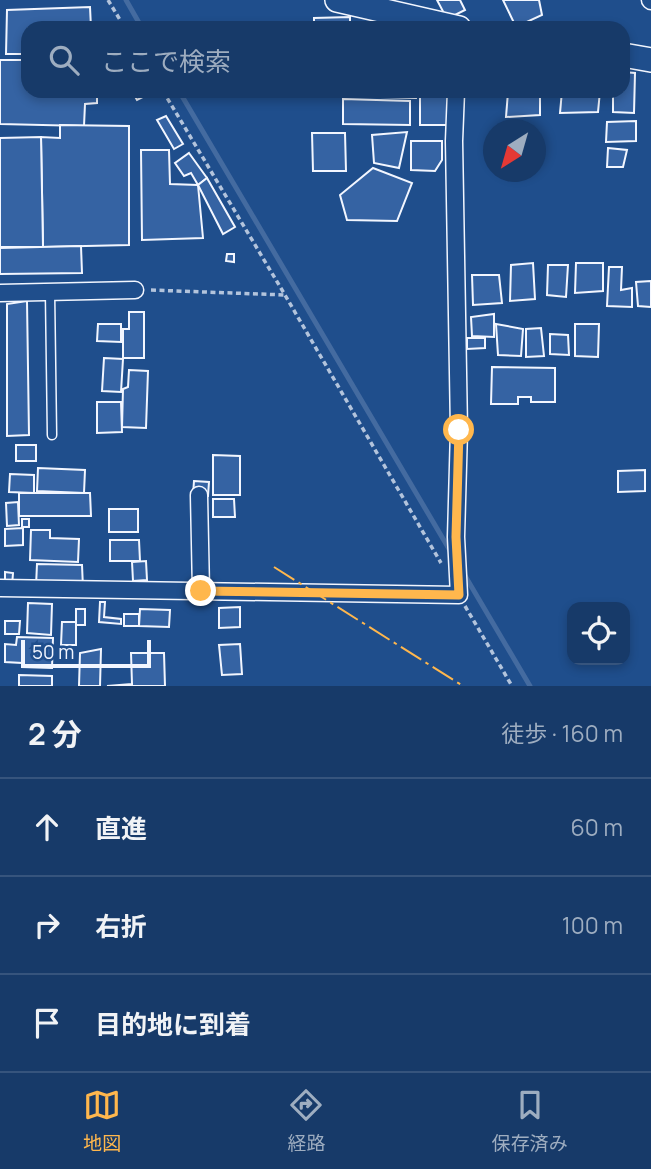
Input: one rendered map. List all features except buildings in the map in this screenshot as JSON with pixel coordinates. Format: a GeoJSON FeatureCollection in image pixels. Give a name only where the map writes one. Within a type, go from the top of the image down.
{"type":"FeatureCollection","features":[{"type":"Feature","properties":{"kind":"main road"},"geometry":{"type":"LineString","coordinates":[[337,0],[428,21]]}},
{"type":"Feature","properties":{"kind":"main road"},"geometry":{"type":"LineString","coordinates":[[630,56],[651,60]]}},
{"type":"Feature","properties":{"kind":"street"},"geometry":{"type":"LineString","coordinates":[[0,588],[459,595],[456,537],[459,430],[454,141],[456,98]]}},
{"type":"Feature","properties":{"kind":"street"},"geometry":{"type":"LineString","coordinates":[[0,293],[135,290]]}},
{"type":"Feature","properties":{"kind":"street"},"geometry":{"type":"LineString","coordinates":[[199,495],[201,591]]}},
{"type":"Feature","properties":{"kind":"lane"},"geometry":{"type":"LineString","coordinates":[[50,292],[52,435]]}},
{"type":"Feature","properties":{"kind":"path"},"geometry":{"type":"LineString","coordinates":[[108,0],[121,21]]}},
{"type":"Feature","properties":{"kind":"path"},"geometry":{"type":"LineString","coordinates":[[167,98],[512,686]]}},
{"type":"Feature","properties":{"kind":"path"},"geometry":{"type":"LineString","coordinates":[[135,290],[285,295]]}},
{"type":"Feature","properties":{"kind":"waterway"},"geometry":{"type":"LineString","coordinates":[[126,0],[138,21]]}},
{"type":"Feature","properties":{"kind":"waterway"},"geometry":{"type":"LineString","coordinates":[[183,98],[452,554]]}},
{"type":"Feature","properties":{"kind":"waterway"},"geometry":{"type":"LineString","coordinates":[[464,574],[530,686]]}},
{"type":"Feature","properties":{"kind":"power"},"geometry":{"type":"LineString","coordinates":[[274,567],[463,686]]}},
{"type":"Feature","properties":{"kind":"route"},"geometry":{"type":"LineString","coordinates":[[201,591],[459,595],[456,537],[459,430]]}}]}
